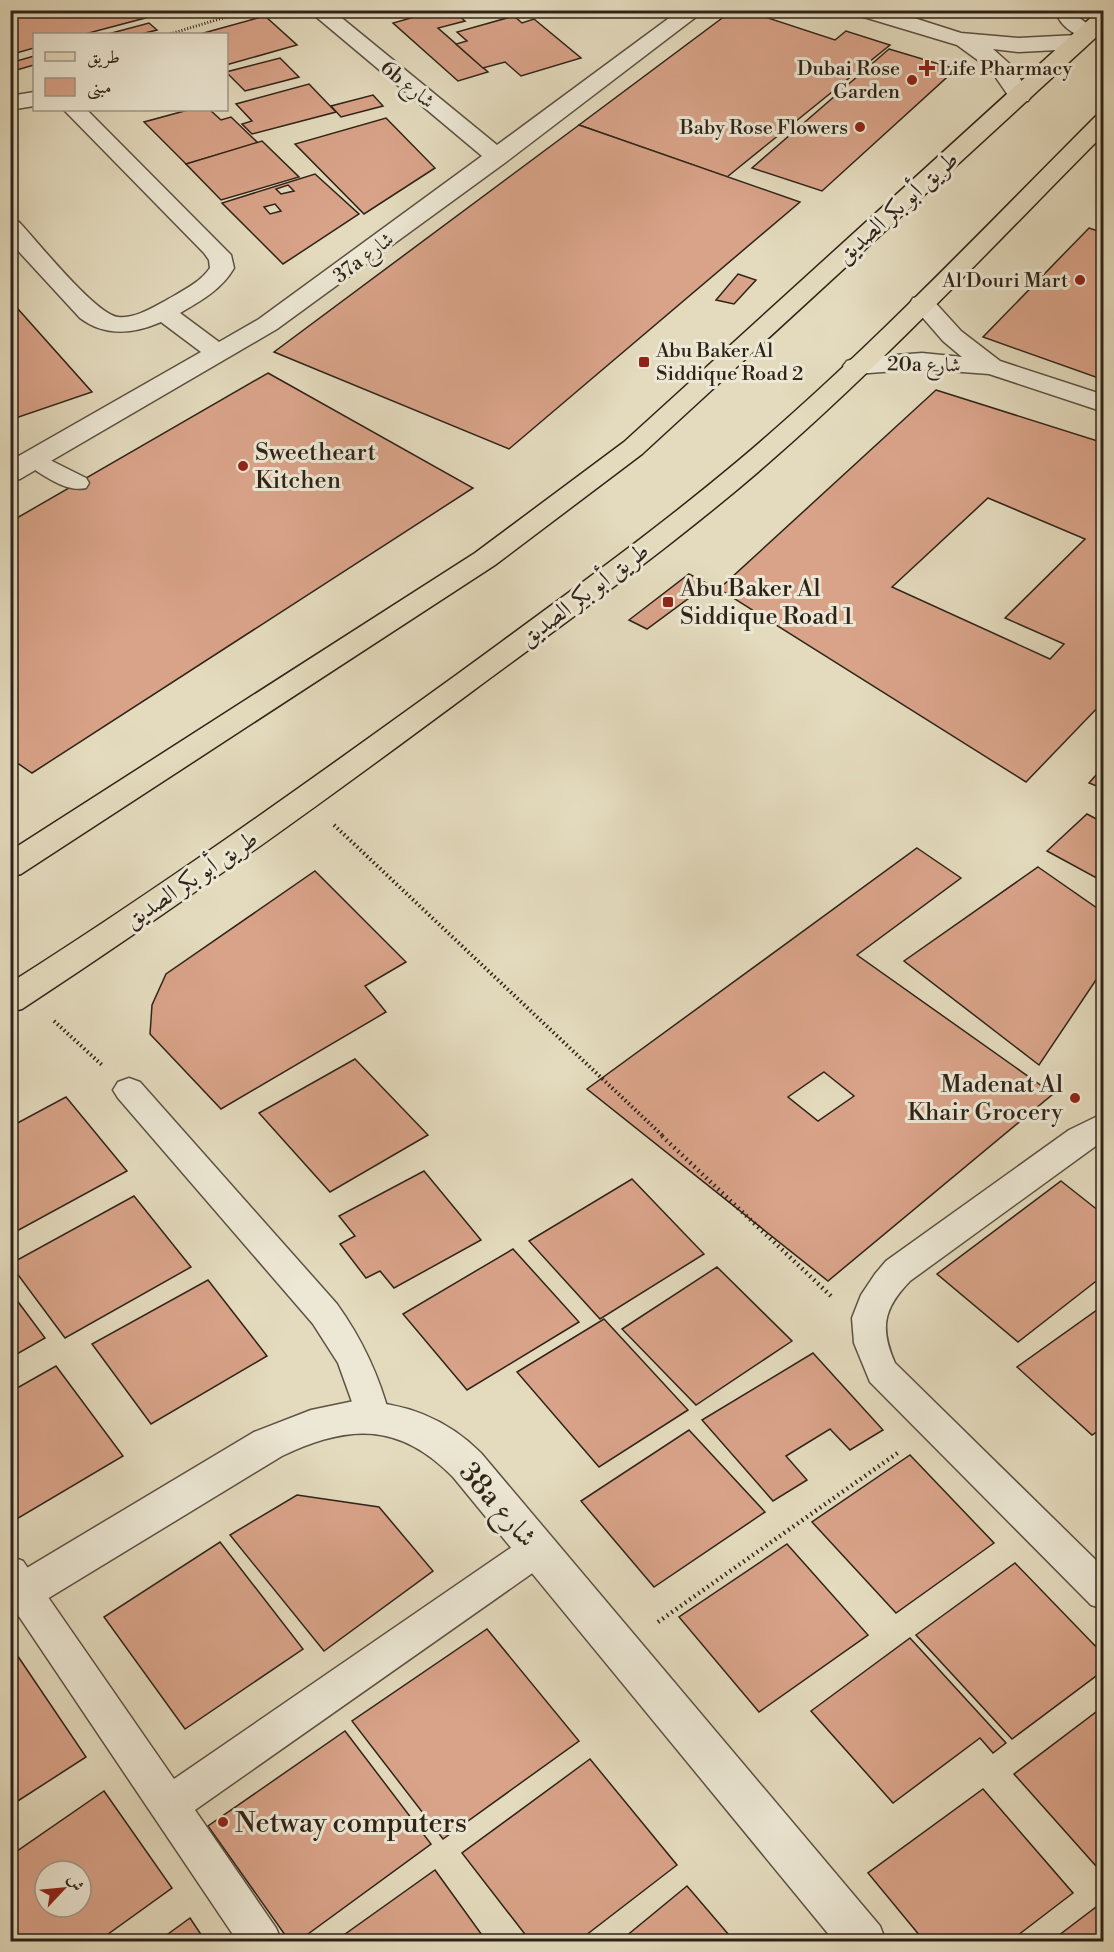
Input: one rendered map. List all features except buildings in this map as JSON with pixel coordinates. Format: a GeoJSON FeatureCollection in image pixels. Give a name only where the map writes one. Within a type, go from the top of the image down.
{"type":"FeatureCollection","features":[{"type":"Feature","properties":{"kind":"main road","name":"طريق أبو بكر الصديق"},"geometry":{"type":"LineString","coordinates":[[10,866],[485,559],[563,503],[633,448],[1090,31]]}},
{"type":"Feature","properties":{"kind":"main road","name":"طريق أبو بكر الصديق"},"geometry":{"type":"LineString","coordinates":[[17,997],[307,800],[638,555],[716,494],[786,434],[922,303],[1104,121]]}},
{"type":"Feature","properties":{"kind":"street","name":"6b شارع"},"geometry":{"type":"LineString","coordinates":[[318,10],[498,157]]}},
{"type":"Feature","properties":{"kind":"street","name":"37a شارع"},"geometry":{"type":"LineString","coordinates":[[10,473],[219,354],[312,294],[695,10]]}},
{"type":"Feature","properties":{"kind":"street"},"geometry":{"type":"LineString","coordinates":[[865,10],[959,39],[982,51],[1000,65],[1013,80],[1020,96]]}},
{"type":"Feature","properties":{"kind":"street"},"geometry":{"type":"LineString","coordinates":[[959,39],[1018,45],[1090,31]]}},
{"type":"Feature","properties":{"kind":"street"},"geometry":{"type":"LineString","coordinates":[[10,103],[33,99]]}},
{"type":"Feature","properties":{"kind":"street"},"geometry":{"type":"LineString","coordinates":[[10,227],[97,320],[127,325],[142,321],[216,278],[222,268],[221,257],[76,111]]}},
{"type":"Feature","properties":{"kind":"street","name":"20a شارع"},"geometry":{"type":"LineString","coordinates":[[922,303],[952,336],[992,367]]}},
{"type":"Feature","properties":{"kind":"street"},"geometry":{"type":"LineString","coordinates":[[162,311],[219,354]]}},
{"type":"Feature","properties":{"kind":"street","name":"20a شارع"},"geometry":{"type":"LineString","coordinates":[[855,366],[922,361],[992,367],[1104,404]]}},
{"type":"Feature","properties":{"kind":"street","name":"38a شارع"},"geometry":{"type":"LineString","coordinates":[[15,1588],[301,1427],[336,1418],[373,1417],[409,1425],[441,1441],[467,1465],[864,1941]]}},
{"type":"Feature","properties":{"kind":"lane"},"geometry":{"type":"LineString","coordinates":[[1065,10],[1066,16],[1074,25],[1090,31]]}},
{"type":"Feature","properties":{"kind":"lane"},"geometry":{"type":"LineString","coordinates":[[34,459],[77,483]]}},
{"type":"Feature","properties":{"kind":"lane"},"geometry":{"type":"LineString","coordinates":[[129,1090],[326,1314],[348,1344],[364,1379],[373,1417]]}},
{"type":"Feature","properties":{"kind":"lane"},"geometry":{"type":"LineString","coordinates":[[1104,1125],[1080,1139],[898,1271],[881,1287],[870,1307],[867,1330],[871,1351],[882,1372],[934,1427],[1104,1593]]}},
{"type":"Feature","properties":{"kind":"lane"},"geometry":{"type":"LineString","coordinates":[[169,1805],[538,1549]]}},
{"type":"Feature","properties":{"kind":"lane"},"geometry":{"type":"LineString","coordinates":[[15,1588],[262,1941]]}},
{"type":"Feature","properties":{"kind":"path"},"geometry":{"type":"LineString","coordinates":[[173,33],[249,10]]}},
{"type":"Feature","properties":{"kind":"path"},"geometry":{"type":"LineString","coordinates":[[307,800],[867,1330]]}},
{"type":"Feature","properties":{"kind":"path"},"geometry":{"type":"LineString","coordinates":[[17,997],[129,1090]]}},
{"type":"Feature","properties":{"kind":"path"},"geometry":{"type":"LineString","coordinates":[[620,1648],[934,1427]]}},
{"type":"Feature","properties":{"kind":"place","name":"Life Pharmacy"},"geometry":{"type":"Point","coordinates":[927,68]}},
{"type":"Feature","properties":{"kind":"place","name":"Dubai Rose Garden"},"geometry":{"type":"Point","coordinates":[912,80]}},
{"type":"Feature","properties":{"kind":"place","name":"Baby Rose Flowers"},"geometry":{"type":"Point","coordinates":[860,127]}},
{"type":"Feature","properties":{"kind":"place","name":"Al Douri Mart"},"geometry":{"type":"Point","coordinates":[1080,280]}},
{"type":"Feature","properties":{"kind":"place","name":"Abu Baker Al Siddique Road 2"},"geometry":{"type":"Point","coordinates":[644,362]}},
{"type":"Feature","properties":{"kind":"place","name":"Sweetheart Kitchen"},"geometry":{"type":"Point","coordinates":[243,466]}},
{"type":"Feature","properties":{"kind":"place","name":"Abu Baker Al Siddique Road 1"},"geometry":{"type":"Point","coordinates":[668,602]}},
{"type":"Feature","properties":{"kind":"place","name":"Madenat Al Khair Grocery"},"geometry":{"type":"Point","coordinates":[1075,1098]}},
{"type":"Feature","properties":{"kind":"place","name":"Netway computers"},"geometry":{"type":"Point","coordinates":[223,1822]}}]}
